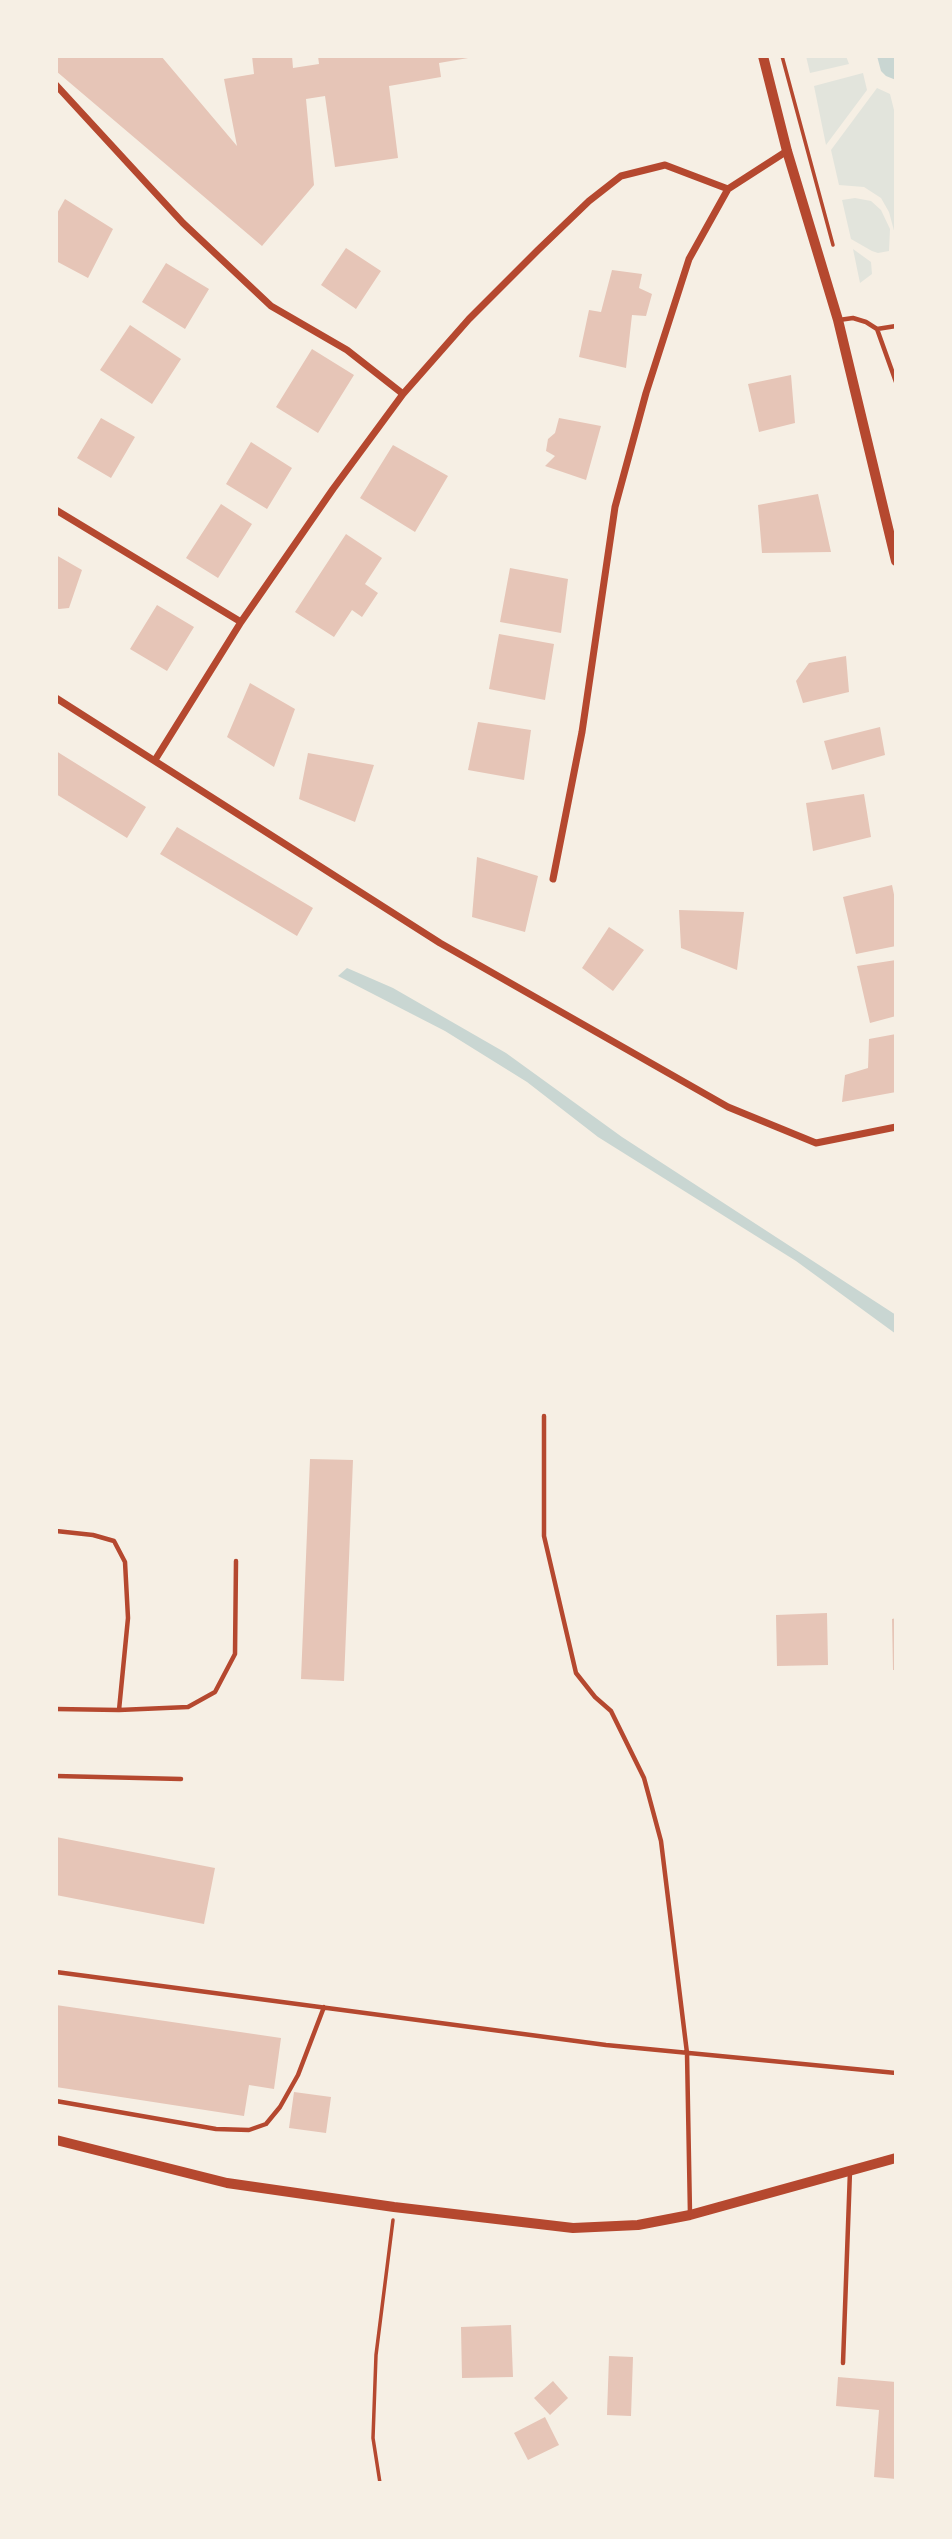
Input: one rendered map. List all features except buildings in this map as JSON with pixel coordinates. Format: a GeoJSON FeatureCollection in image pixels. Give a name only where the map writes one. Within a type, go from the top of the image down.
{"type":"FeatureCollection","features":[{"type":"Feature","properties":{"kind":"street"},"geometry":{"type":"LineString","coordinates":[[763,56],[787,151],[838,320],[896,561]]}},
{"type":"Feature","properties":{"kind":"street"},"geometry":{"type":"LineString","coordinates":[[56,85],[183,223],[271,306],[347,350],[403,394]]}},
{"type":"Feature","properties":{"kind":"street"},"geometry":{"type":"LineString","coordinates":[[553,879],[582,732],[615,508],[646,393],[689,259],[728,189],[787,151]]}},
{"type":"Feature","properties":{"kind":"street"},"geometry":{"type":"LineString","coordinates":[[155,760],[241,622],[333,488],[403,394],[469,319],[538,250],[589,201],[621,176],[665,165],[728,189]]}},
{"type":"Feature","properties":{"kind":"street"},"geometry":{"type":"LineString","coordinates":[[56,510],[241,622]]}},
{"type":"Feature","properties":{"kind":"street"},"geometry":{"type":"LineString","coordinates":[[56,698],[440,943],[728,1107],[816,1143],[896,1127]]}},
{"type":"Feature","properties":{"kind":"street"},"geometry":{"type":"LineString","coordinates":[[56,2140],[227,2183],[394,2207],[573,2228],[638,2225],[690,2215],[896,2158]]}},
{"type":"Feature","properties":{"kind":"lane"},"geometry":{"type":"LineString","coordinates":[[838,320],[853,318],[877,329],[896,382]]}},
{"type":"Feature","properties":{"kind":"lane"},"geometry":{"type":"LineString","coordinates":[[877,329],[896,326]]}},
{"type":"Feature","properties":{"kind":"lane"},"geometry":{"type":"LineString","coordinates":[[544,1416],[544,1536],[576,1673],[595,1698],[611,1711],[644,1778],[661,1841],[687,2053],[690,2215]]}},
{"type":"Feature","properties":{"kind":"lane"},"geometry":{"type":"LineString","coordinates":[[56,1531],[93,1535],[114,1541],[125,1562],[128,1618],[119,1710]]}},
{"type":"Feature","properties":{"kind":"lane"},"geometry":{"type":"LineString","coordinates":[[56,1709],[188,1707],[215,1692],[235,1654],[236,1561]]}},
{"type":"Feature","properties":{"kind":"lane"},"geometry":{"type":"LineString","coordinates":[[56,1776],[181,1779]]}},
{"type":"Feature","properties":{"kind":"lane"},"geometry":{"type":"LineString","coordinates":[[56,1972],[606,2045],[896,2073]]}},
{"type":"Feature","properties":{"kind":"lane"},"geometry":{"type":"LineString","coordinates":[[56,2101],[216,2129],[249,2130],[265,2124],[280,2107],[298,2075],[324,2007]]}},
{"type":"Feature","properties":{"kind":"lane"},"geometry":{"type":"LineString","coordinates":[[843,2362],[850,2171]]}},
{"type":"Feature","properties":{"kind":"path"},"geometry":{"type":"LineString","coordinates":[[782,56],[835,253]]}},
{"type":"Feature","properties":{"kind":"path"},"geometry":{"type":"LineString","coordinates":[[380,2483],[373,2438],[376,2355],[394,2207]]}},
{"type":"Feature","properties":{"kind":"shaded area"},"geometry":{"type":"Polygon","coordinates":[[[806,56],[846,56],[849,64],[810,73],[806,56]]]}},
{"type":"Feature","properties":{"kind":"shaded area"},"geometry":{"type":"Polygon","coordinates":[[[877,56],[896,56],[896,80],[881,71],[877,56]]]}},
{"type":"Feature","properties":{"kind":"shaded area"},"geometry":{"type":"Polygon","coordinates":[[[863,73],[867,90],[826,145],[814,86],[863,73]]]}},
{"type":"Feature","properties":{"kind":"shaded area"},"geometry":{"type":"Polygon","coordinates":[[[877,88],[890,94],[896,118],[896,238],[889,212],[881,198],[864,187],[839,185],[831,150],[877,88]]]}},
{"type":"Feature","properties":{"kind":"shaded area"},"geometry":{"type":"Polygon","coordinates":[[[855,198],[871,201],[881,210],[890,229],[889,251],[878,253],[851,239],[842,200],[855,198]]]}},
{"type":"Feature","properties":{"kind":"shaded area"},"geometry":{"type":"Polygon","coordinates":[[[853,249],[871,262],[872,274],[860,283],[853,249]]]}},
{"type":"Feature","properties":{"kind":"shaded area"},"geometry":{"type":"Polygon","coordinates":[[[347,968],[393,988],[506,1053],[622,1137],[896,1315],[896,1334],[796,1261],[598,1137],[527,1082],[445,1031],[338,976],[347,968]]]}}]}
